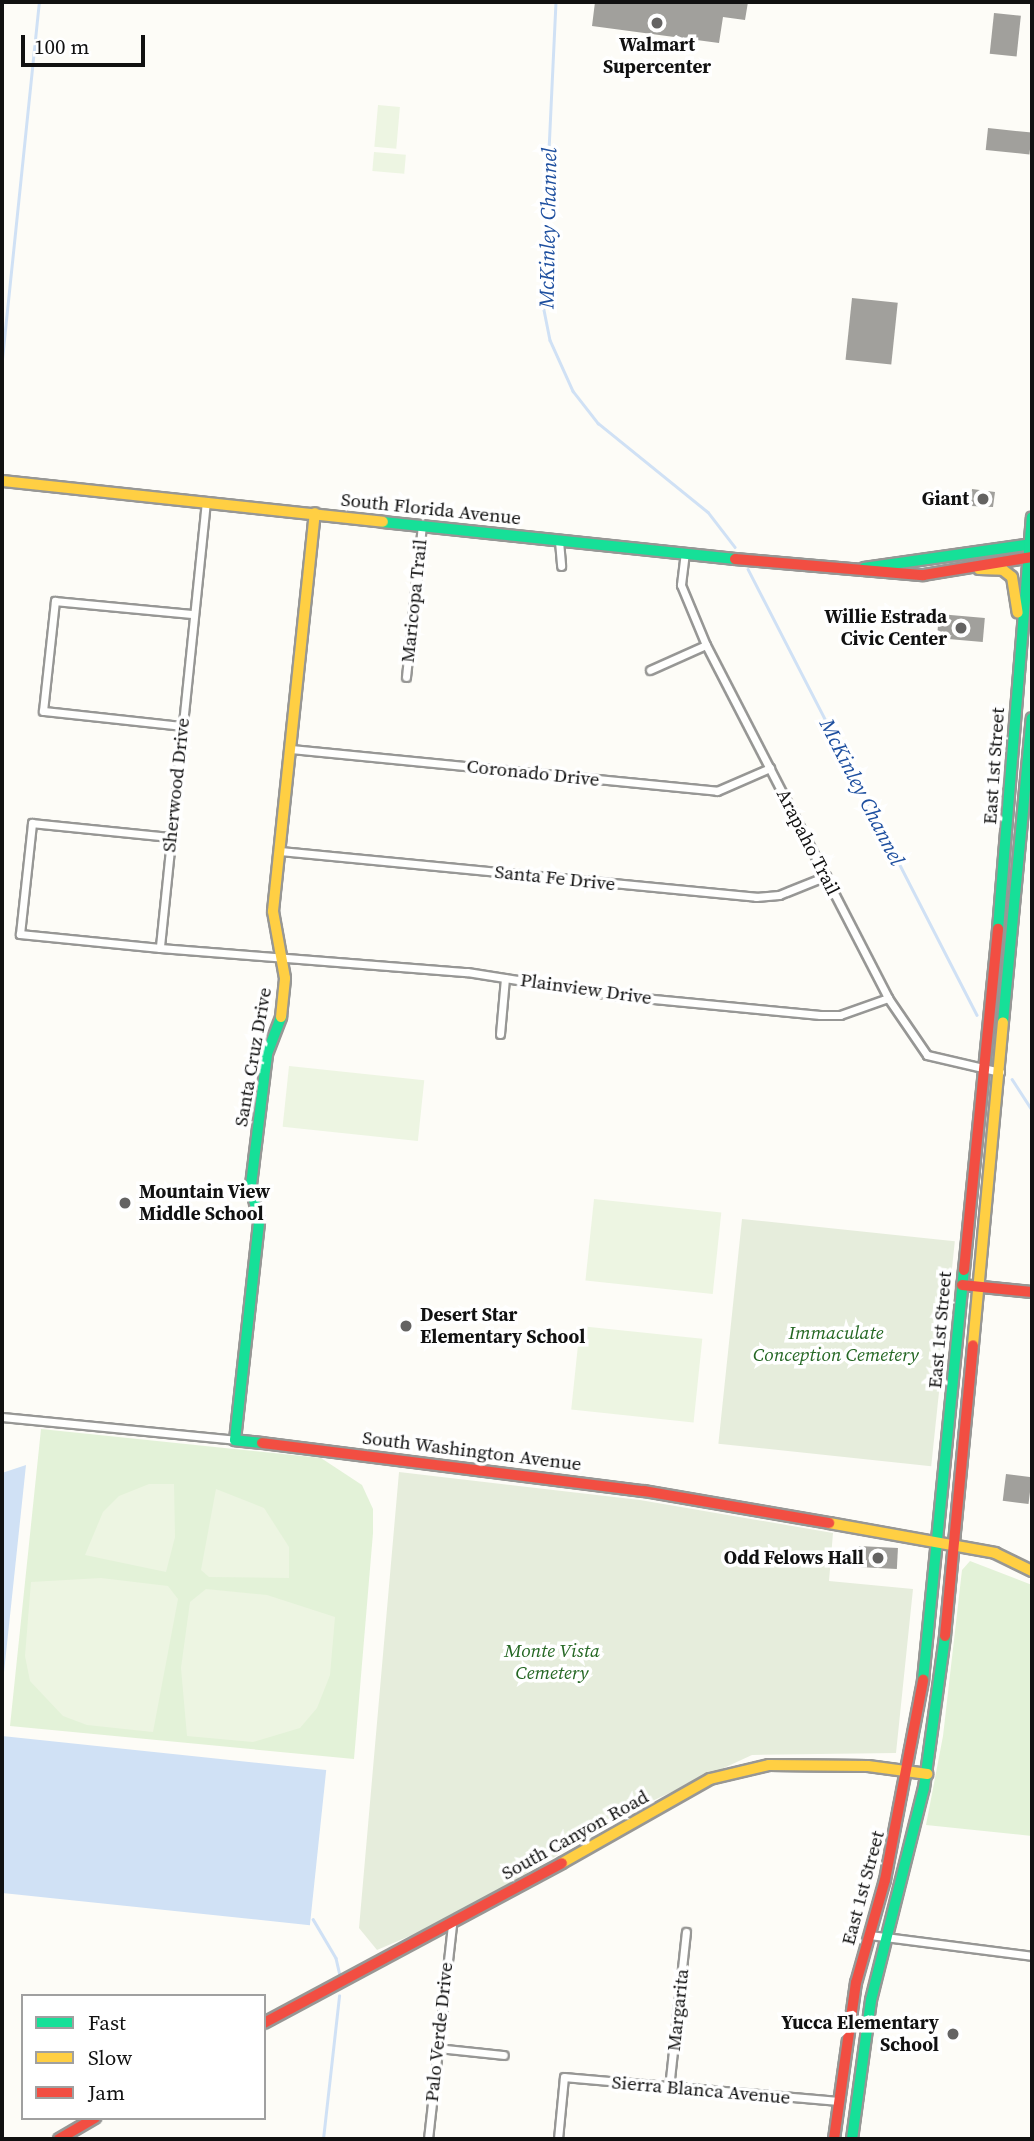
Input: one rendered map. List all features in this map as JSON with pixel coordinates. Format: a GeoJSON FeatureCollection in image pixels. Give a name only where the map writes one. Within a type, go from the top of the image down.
{"type":"FeatureCollection","features":[{"type":"Feature","properties":{"kind":"main road","name":"South Florida Avenue"},"geometry":{"type":"LineString","coordinates":[[6,481],[559,541],[923,575],[1030,557]]}},
{"type":"Feature","properties":{"kind":"main road","name":"Santa Cruz Drive"},"geometry":{"type":"LineString","coordinates":[[235,1440],[259,1221],[251,1185],[267,1054],[281,1016],[281,961],[273,911],[315,513]]}},
{"type":"Feature","properties":{"kind":"main road","name":"East 1st Street"},"geometry":{"type":"LineString","coordinates":[[834,2139],[856,1983],[910,1770],[962,1285],[1016,716],[1020,632],[1030,557],[1032,517]]}},
{"type":"Feature","properties":{"kind":"main road","name":"South Florida Avenue"},"geometry":{"type":"LineString","coordinates":[[857,570],[1031,545]]}},
{"type":"Feature","properties":{"kind":"main road"},"geometry":{"type":"LineString","coordinates":[[923,575],[1003,570],[1012,577],[1020,632]]}},
{"type":"Feature","properties":{"kind":"main road","name":"East 1st Street"},"geometry":{"type":"LineString","coordinates":[[852,2139],[865,2032],[927,1774],[954,1545],[1032,717]]}},
{"type":"Feature","properties":{"kind":"main road"},"geometry":{"type":"LineString","coordinates":[[962,1285],[1032,1292]]}},
{"type":"Feature","properties":{"kind":"main road","name":"South Washington Avenue"},"geometry":{"type":"LineString","coordinates":[[235,1440],[540,1475],[954,1545],[995,1553],[1032,1571]]}},
{"type":"Feature","properties":{"kind":"main road","name":"South Canyon Road"},"geometry":{"type":"LineString","coordinates":[[266,2022],[452,1925],[710,1779],[769,1765],[910,1770],[927,1774]]}},
{"type":"Feature","properties":{"kind":"main road"},"geometry":{"type":"LineString","coordinates":[[59,2139],[92,2120]]}},
{"type":"Feature","properties":{"kind":"street","name":"Sherwood Drive"},"geometry":{"type":"LineString","coordinates":[[160,948],[206,501]]}},
{"type":"Feature","properties":{"kind":"street","name":"Maricopa Trail"},"geometry":{"type":"LineString","coordinates":[[406,677],[422,525]]}},
{"type":"Feature","properties":{"kind":"street"},"geometry":{"type":"LineString","coordinates":[[559,541],[561,566]]}},
{"type":"Feature","properties":{"kind":"street","name":"Arapaho Trail"},"geometry":{"type":"LineString","coordinates":[[685,552],[681,585],[706,645],[888,998],[927,1055],[982,1071],[1000,1072]]}},
{"type":"Feature","properties":{"kind":"street"},"geometry":{"type":"LineString","coordinates":[[183,726],[43,710],[55,601],[193,614]]}},
{"type":"Feature","properties":{"kind":"street"},"geometry":{"type":"LineString","coordinates":[[650,670],[706,645]]}},
{"type":"Feature","properties":{"kind":"street"},"geometry":{"type":"LineString","coordinates":[[1016,716],[1032,717]]}},
{"type":"Feature","properties":{"kind":"street","name":"Coronado Drive"},"geometry":{"type":"LineString","coordinates":[[291,749],[717,791],[770,768]]}},
{"type":"Feature","properties":{"kind":"street"},"geometry":{"type":"LineString","coordinates":[[171,837],[32,823],[20,934],[281,961]]}},
{"type":"Feature","properties":{"kind":"street","name":"Santa Fe Drive"},"geometry":{"type":"LineString","coordinates":[[280,851],[756,897],[779,895],[826,876]]}},
{"type":"Feature","properties":{"kind":"street","name":"Plainview Drive"},"geometry":{"type":"LineString","coordinates":[[281,961],[505,978],[820,1015],[840,1015],[888,998]]}},
{"type":"Feature","properties":{"kind":"street"},"geometry":{"type":"LineString","coordinates":[[500,1034],[505,978]]}},
{"type":"Feature","properties":{"kind":"street"},"geometry":{"type":"LineString","coordinates":[[972,1174],[989,1177]]}},
{"type":"Feature","properties":{"kind":"street","name":"South Washington Avenue"},"geometry":{"type":"LineString","coordinates":[[2,1418],[235,1440]]}},
{"type":"Feature","properties":{"kind":"street","name":"Palo Verde Drive"},"geometry":{"type":"LineString","coordinates":[[428,2139],[452,1925]]}},
{"type":"Feature","properties":{"kind":"street","name":"Margarita"},"geometry":{"type":"LineString","coordinates":[[669,2088],[686,1933]]}},
{"type":"Feature","properties":{"kind":"street"},"geometry":{"type":"LineString","coordinates":[[869,1935],[887,1941],[1032,1956]]}},
{"type":"Feature","properties":{"kind":"street"},"geometry":{"type":"LineString","coordinates":[[437,2048],[504,2055]]}},
{"type":"Feature","properties":{"kind":"street","name":"Sierra Blanca Avenue"},"geometry":{"type":"LineString","coordinates":[[558,2139],[564,2077],[838,2101]]}},
{"type":"Feature","properties":{"kind":"green space"},"geometry":{"type":"Polygon","coordinates":[[[378,105],[400,107],[396,149],[374,147],[378,105]]]}},
{"type":"Feature","properties":{"kind":"green space"},"geometry":{"type":"Polygon","coordinates":[[[374,152],[406,155],[404,174],[372,171],[374,152]]]}},
{"type":"Feature","properties":{"kind":"green space"},"geometry":{"type":"Polygon","coordinates":[[[289,1066],[424,1080],[418,1141],[283,1127],[289,1066]]]}},
{"type":"Feature","properties":{"kind":"green space"},"geometry":{"type":"Polygon","coordinates":[[[594,1199],[721,1212],[713,1294],[585,1281],[594,1199]]]}},
{"type":"Feature","properties":{"kind":"green space","name":"Immaculate Conception Cemetery"},"geometry":{"type":"Polygon","coordinates":[[[742,1219],[955,1241],[931,1466],[718,1444],[742,1219]]]}},
{"type":"Feature","properties":{"kind":"green space"},"geometry":{"type":"Polygon","coordinates":[[[580,1326],[702,1339],[694,1422],[571,1410],[580,1326]]]}},
{"type":"Feature","properties":{"kind":"green space"},"geometry":{"type":"Polygon","coordinates":[[[41,1429],[321,1458],[362,1485],[373,1509],[373,1533],[354,1759],[10,1726],[41,1429]]]}},
{"type":"Feature","properties":{"kind":"green space","name":"Monte Vista Cemetery"},"geometry":{"type":"Polygon","coordinates":[[[399,1472],[640,1500],[833,1533],[829,1581],[913,1589],[896,1753],[752,1755],[650,1802],[440,1923],[377,1950],[359,1928],[399,1472]]]}},
{"type":"Feature","properties":{"kind":"green space"},"geometry":{"type":"Polygon","coordinates":[[[149,1484],[174,1484],[175,1537],[166,1572],[85,1555],[103,1512],[119,1496],[149,1484]]]}},
{"type":"Feature","properties":{"kind":"green space"},"geometry":{"type":"Polygon","coordinates":[[[216,1489],[264,1508],[289,1547],[289,1578],[209,1577],[201,1570],[216,1489]]]}},
{"type":"Feature","properties":{"kind":"green space"},"geometry":{"type":"Polygon","coordinates":[[[970,1561],[1032,1585],[1032,1836],[926,1825],[943,1736],[962,1570],[970,1561]]]}},
{"type":"Feature","properties":{"kind":"green space"},"geometry":{"type":"Polygon","coordinates":[[[101,1578],[168,1586],[178,1599],[153,1732],[87,1725],[63,1716],[30,1681],[25,1656],[31,1582],[101,1578]]]}},
{"type":"Feature","properties":{"kind":"green space"},"geometry":{"type":"Polygon","coordinates":[[[206,1589],[267,1595],[335,1617],[330,1675],[317,1708],[300,1728],[253,1742],[187,1736],[181,1668],[190,1602],[206,1589]]]}},
{"type":"Feature","properties":{"kind":"water"},"geometry":{"type":"Polygon","coordinates":[[[26,1465],[2,1691],[2,1473],[26,1465]]]}},
{"type":"Feature","properties":{"kind":"water"},"geometry":{"type":"Polygon","coordinates":[[[2,1736],[326,1770],[310,1925],[2,1893],[2,1736]]]}},
{"type":"Feature","properties":{"kind":"building","name":"Walmart Supercenter"},"geometry":{"type":"Polygon","coordinates":[[[595,2],[748,2],[745,20],[723,17],[719,43],[592,26],[595,2]]]}},
{"type":"Feature","properties":{"kind":"building"},"geometry":{"type":"Polygon","coordinates":[[[994,13],[1021,16],[1017,57],[990,54],[994,13]]]}},
{"type":"Feature","properties":{"kind":"building"},"geometry":{"type":"Polygon","coordinates":[[[988,128],[1032,133],[1029,154],[986,150],[988,128]]]}},
{"type":"Feature","properties":{"kind":"building"},"geometry":{"type":"Polygon","coordinates":[[[852,298],[898,303],[891,364],[846,360],[852,298]]]}},
{"type":"Feature","properties":{"kind":"building","name":"Giant"},"geometry":{"type":"Polygon","coordinates":[[[972,489],[995,492],[993,507],[971,506],[972,489]]]}},
{"type":"Feature","properties":{"kind":"building","name":"Willie Estrada Civic Center"},"geometry":{"type":"Polygon","coordinates":[[[939,614],[985,618],[983,642],[937,638],[939,614]]]}},
{"type":"Feature","properties":{"kind":"building"},"geometry":{"type":"Polygon","coordinates":[[[1006,1474],[1032,1477],[1029,1504],[1003,1501],[1006,1474]]]}},
{"type":"Feature","properties":{"kind":"building","name":"Odd Felows Hall"},"geometry":{"type":"Polygon","coordinates":[[[859,1546],[898,1548],[897,1569],[858,1567],[859,1546]]]}},
{"type":"Feature","properties":{"kind":"waterway"},"geometry":{"type":"LineString","coordinates":[[2,359],[39,2]]}},
{"type":"Feature","properties":{"kind":"waterway","name":"McKinley Channel"},"geometry":{"type":"LineString","coordinates":[[556,2],[542,300],[550,340],[573,391],[598,423],[708,512],[735,547]]}},
{"type":"Feature","properties":{"kind":"waterway","name":"McKinley Channel"},"geometry":{"type":"LineString","coordinates":[[748,569],[977,1015]]}},
{"type":"Feature","properties":{"kind":"waterway","name":"McKinley Channel"},"geometry":{"type":"LineString","coordinates":[[1012,1079],[1032,1110]]}},
{"type":"Feature","properties":{"kind":"waterway"},"geometry":{"type":"LineString","coordinates":[[313,1919],[336,1958],[340,1976]]}},
{"type":"Feature","properties":{"kind":"waterway"},"geometry":{"type":"LineString","coordinates":[[323,2139],[339,1996]]}},
{"type":"Feature","properties":{"kind":"traffic: fast"},"geometry":{"type":"LineString","coordinates":[[998,929],[1032,517]]}},
{"type":"Feature","properties":{"kind":"traffic: fast"},"geometry":{"type":"LineString","coordinates":[[383,522],[735,559]]}},
{"type":"Feature","properties":{"kind":"traffic: fast"},"geometry":{"type":"LineString","coordinates":[[864,568],[1032,544]]}},
{"type":"Feature","properties":{"kind":"traffic: fast"},"geometry":{"type":"LineString","coordinates":[[1003,1022],[1032,718]]}},
{"type":"Feature","properties":{"kind":"traffic: fast"},"geometry":{"type":"LineString","coordinates":[[262,1443],[235,1440],[259,1221],[251,1185],[267,1054],[281,1017]]}},
{"type":"Feature","properties":{"kind":"traffic: fast"},"geometry":{"type":"LineString","coordinates":[[923,1680],[964,1270]]}},
{"type":"Feature","properties":{"kind":"traffic: fast"},"geometry":{"type":"LineString","coordinates":[[852,2139],[871,2000],[924,1788],[945,1636]]}},
{"type":"Feature","properties":{"kind":"traffic: slow"},"geometry":{"type":"LineString","coordinates":[[2,481],[383,522]]}},
{"type":"Feature","properties":{"kind":"traffic: slow"},"geometry":{"type":"LineString","coordinates":[[281,1017],[285,978],[273,911],[315,513]]}},
{"type":"Feature","properties":{"kind":"traffic: slow"},"geometry":{"type":"LineString","coordinates":[[979,569],[1003,570],[1012,577],[1018,613]]}},
{"type":"Feature","properties":{"kind":"traffic: slow"},"geometry":{"type":"LineString","coordinates":[[973,1345],[1003,1022]]}},
{"type":"Feature","properties":{"kind":"traffic: slow"},"geometry":{"type":"LineString","coordinates":[[829,1523],[995,1553],[1032,1571]]}},
{"type":"Feature","properties":{"kind":"traffic: slow"},"geometry":{"type":"LineString","coordinates":[[562,1863],[710,1779],[769,1765],[868,1766],[927,1774]]}},
{"type":"Feature","properties":{"kind":"traffic: jam"},"geometry":{"type":"LineString","coordinates":[[735,559],[923,575],[1032,557]]}},
{"type":"Feature","properties":{"kind":"traffic: jam"},"geometry":{"type":"LineString","coordinates":[[964,1270],[998,929]]}},
{"type":"Feature","properties":{"kind":"traffic: jam"},"geometry":{"type":"LineString","coordinates":[[962,1285],[1032,1292]]}},
{"type":"Feature","properties":{"kind":"traffic: jam"},"geometry":{"type":"LineString","coordinates":[[945,1636],[973,1345]]}},
{"type":"Feature","properties":{"kind":"traffic: jam"},"geometry":{"type":"LineString","coordinates":[[262,1443],[644,1491],[829,1523]]}},
{"type":"Feature","properties":{"kind":"traffic: jam"},"geometry":{"type":"LineString","coordinates":[[834,2139],[856,1983],[885,1880],[923,1680]]}},
{"type":"Feature","properties":{"kind":"traffic: jam"},"geometry":{"type":"LineString","coordinates":[[266,2022],[562,1863]]}},
{"type":"Feature","properties":{"kind":"traffic: jam"},"geometry":{"type":"LineString","coordinates":[[59,2139],[92,2120]]}},
{"type":"Feature","properties":{"kind":"place","name":"Walmart Supercenter"},"geometry":{"type":"Point","coordinates":[657,23]}},
{"type":"Feature","properties":{"kind":"place","name":"Giant"},"geometry":{"type":"Point","coordinates":[983,499]}},
{"type":"Feature","properties":{"kind":"place","name":"Willie Estrada Civic Center"},"geometry":{"type":"Point","coordinates":[961,628]}},
{"type":"Feature","properties":{"kind":"place","name":"Mountain View Middle School"},"geometry":{"type":"Point","coordinates":[125,1203]}},
{"type":"Feature","properties":{"kind":"place","name":"Desert Star Elementary School"},"geometry":{"type":"Point","coordinates":[406,1326]}},
{"type":"Feature","properties":{"kind":"place","name":"Odd Felows Hall"},"geometry":{"type":"Point","coordinates":[878,1558]}},
{"type":"Feature","properties":{"kind":"place","name":"Yucca Elementary School"},"geometry":{"type":"Point","coordinates":[953,2034]}}]}
